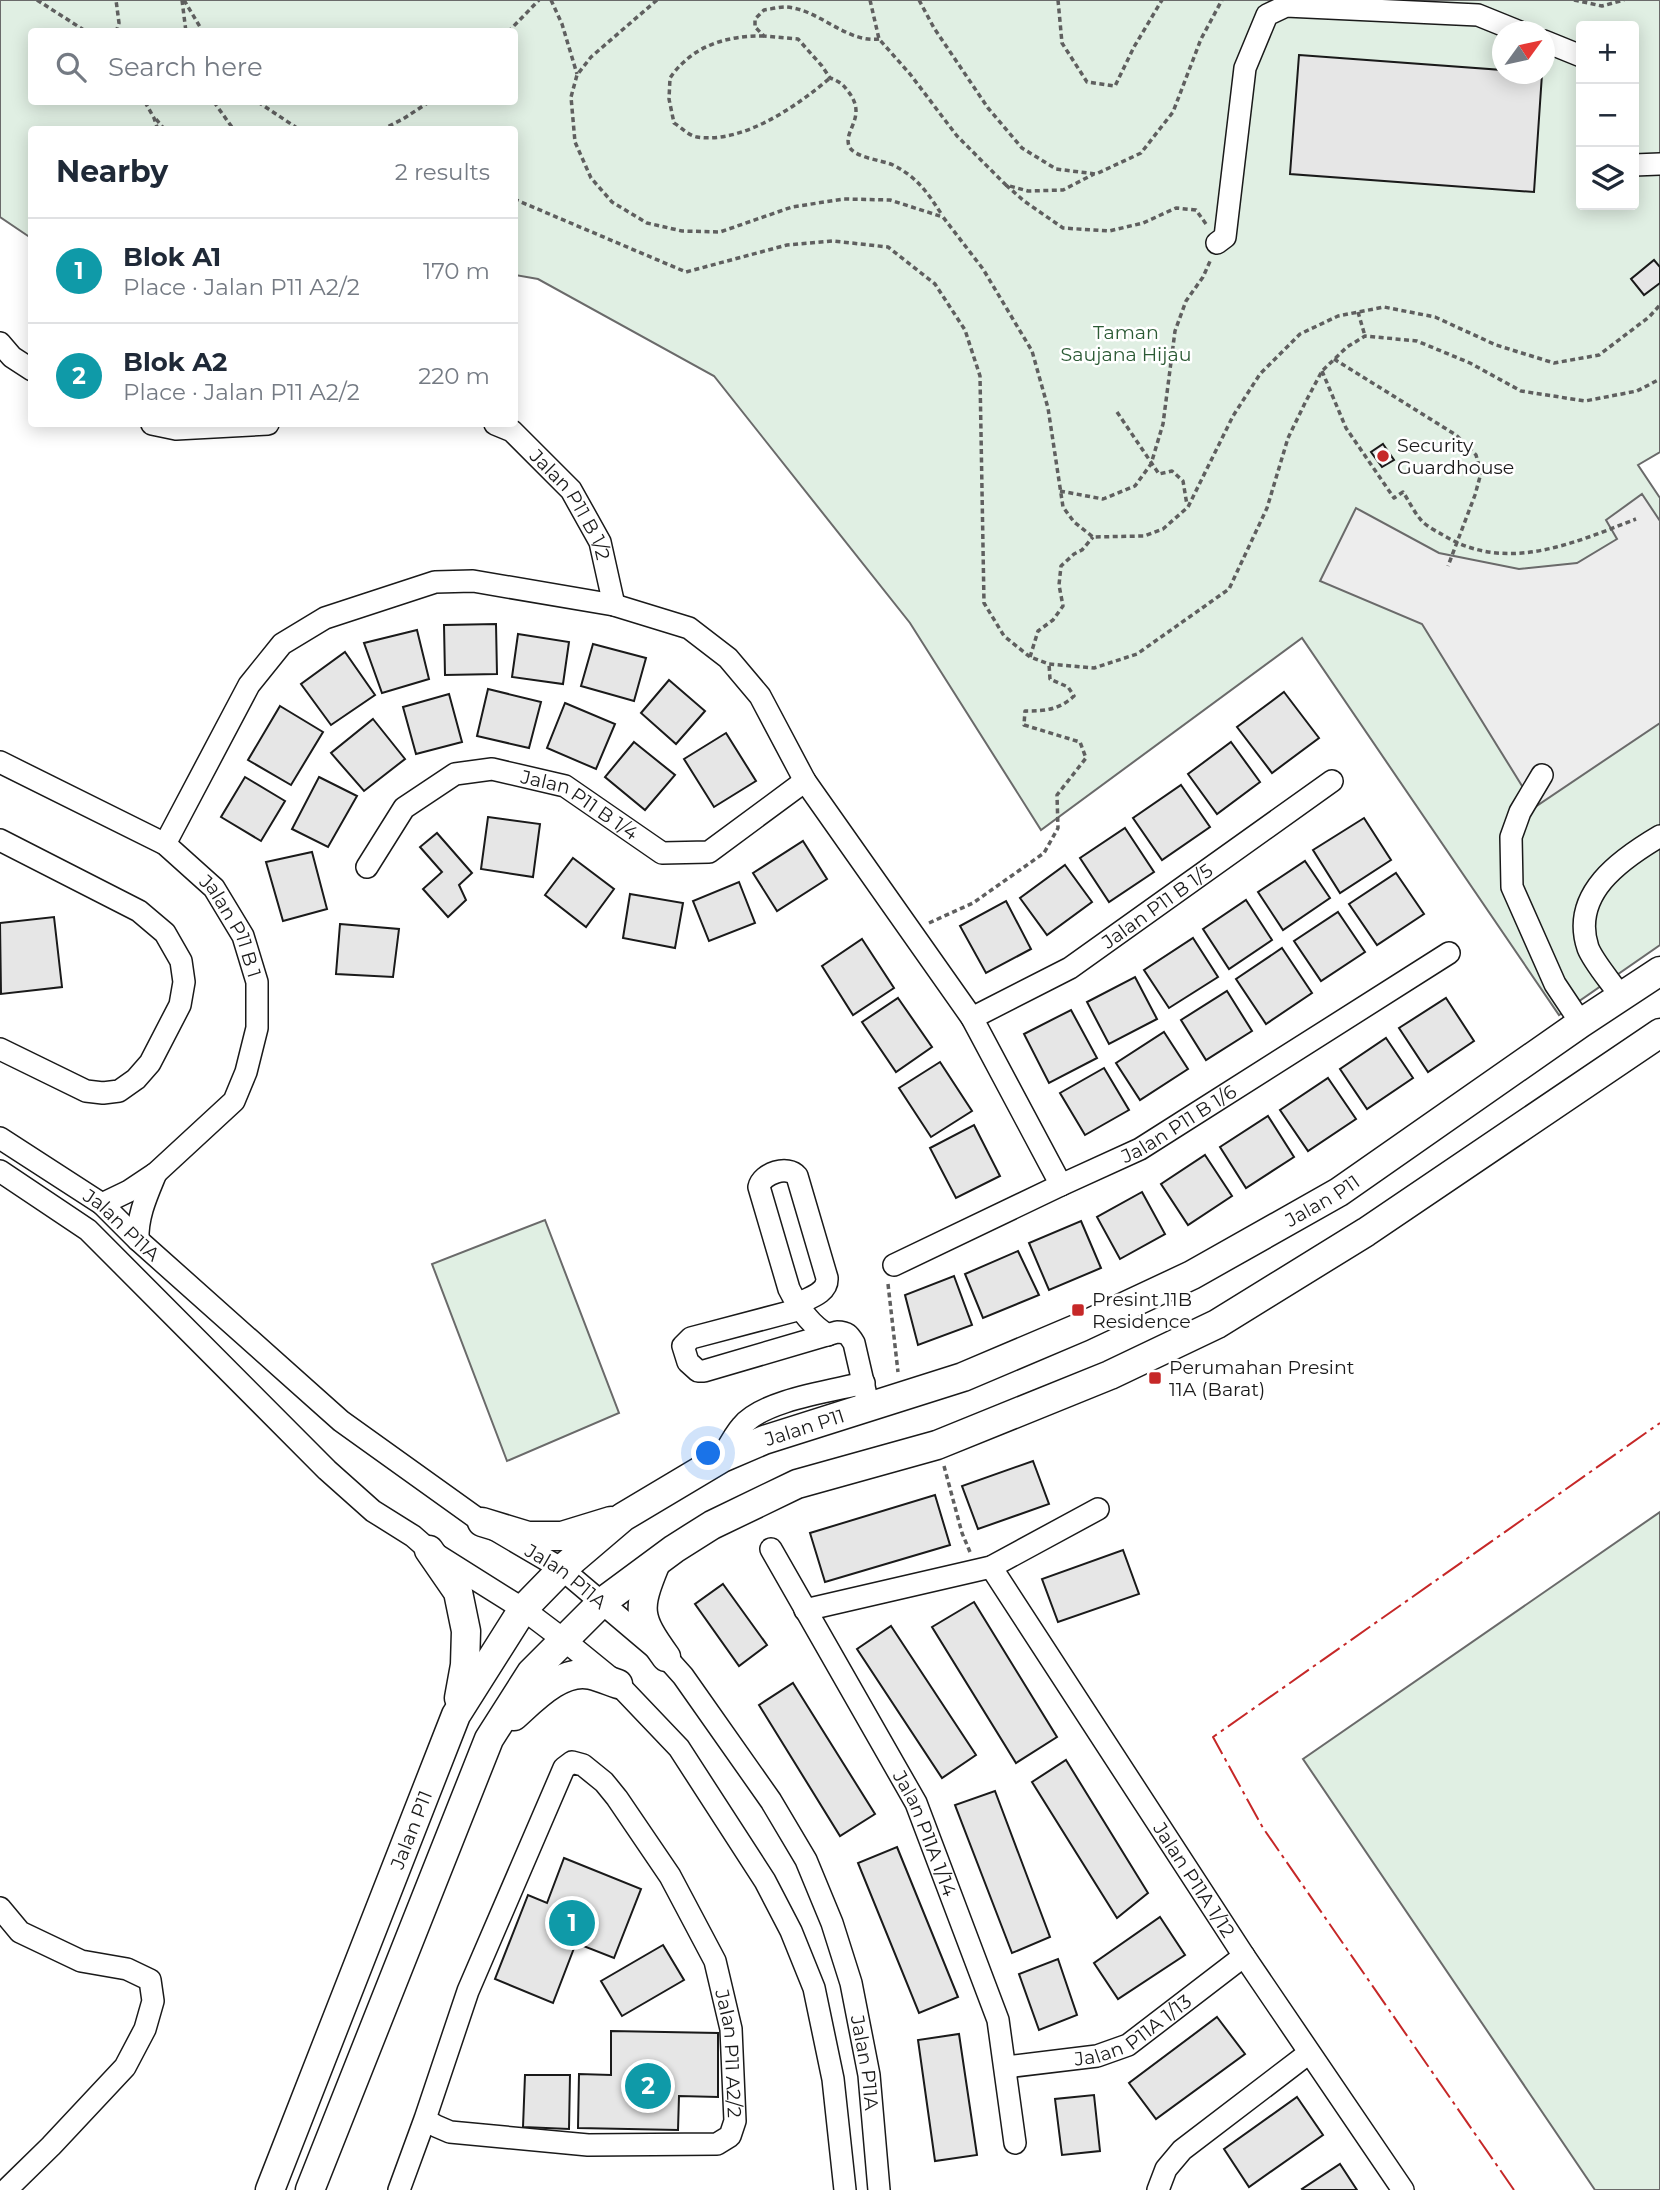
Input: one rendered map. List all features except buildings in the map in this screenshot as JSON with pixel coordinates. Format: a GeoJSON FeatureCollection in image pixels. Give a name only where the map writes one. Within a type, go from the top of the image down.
{"type":"FeatureCollection","features":[{"type":"Feature","properties":{"kind":"main road","name":"Jalan P11"},"geometry":{"type":"LineString","coordinates":[[270,2190],[456,1715],[523,1609],[562,1569],[623,1517],[722,1458],[866,1395],[963,1377],[1192,1276],[1339,1192],[1660,971]]}},
{"type":"Feature","properties":{"kind":"main road","name":"Jalan P11"},"geometry":{"type":"LineString","coordinates":[[310,2190],[489,1739],[531,1673],[601,1602],[712,1525],[797,1484],[937,1445],[1110,1375],[1217,1324],[1366,1232],[1660,1033]]}},
{"type":"Feature","properties":{"kind":"main road"},"geometry":{"type":"LineString","coordinates":[[482,1522],[528,1536],[562,1536],[623,1517]]}},
{"type":"Feature","properties":{"kind":"main road"},"geometry":{"type":"LineString","coordinates":[[429,1550],[458,1592],[466,1631],[465,1665],[456,1715]]}},
{"type":"Feature","properties":{"kind":"main road"},"geometry":{"type":"LineString","coordinates":[[655,1565],[643,1596],[642,1616],[666,1657]]}},
{"type":"Feature","properties":{"kind":"main road"},"geometry":{"type":"LineString","coordinates":[[489,1739],[538,1695],[566,1677],[589,1674],[618,1684]]}},
{"type":"Feature","properties":{"kind":"street"},"geometry":{"type":"LineString","coordinates":[[1217,243],[1225,237],[1245,68],[1267,15],[1286,6],[1478,15],[1493,21]]}},
{"type":"Feature","properties":{"kind":"street"},"geometry":{"type":"LineString","coordinates":[[1555,45],[1576,54]]}},
{"type":"Feature","properties":{"kind":"street"},"geometry":{"type":"LineString","coordinates":[[1639,165],[1660,163]]}},
{"type":"Feature","properties":{"kind":"street"},"geometry":{"type":"LineString","coordinates":[[0,343],[12,357],[28,367]]}},
{"type":"Feature","properties":{"kind":"street"},"geometry":{"type":"LineString","coordinates":[[166,427],[213,427]]}},
{"type":"Feature","properties":{"kind":"street","name":"Jalan P11 B 1/2"},"geometry":{"type":"LineString","coordinates":[[502,427],[512,431],[571,490],[600,542],[614,605]]}},
{"type":"Feature","properties":{"kind":"street"},"geometry":{"type":"LineString","coordinates":[[166,844],[249,685],[282,644],[325,618],[435,582],[473,581],[614,605],[690,628],[728,658],[760,696],[805,781],[972,1018],[1061,1185]]}},
{"type":"Feature","properties":{"kind":"street","name":"Jalan P11 B 1"},"geometry":{"type":"LineString","coordinates":[[0,762],[166,844],[214,888],[243,936],[257,982],[257,1028],[246,1072],[234,1101],[156,1173],[102,1204]]}},
{"type":"Feature","properties":{"kind":"street","name":"Jalan P11 B 1/4"},"geometry":{"type":"LineString","coordinates":[[367,867],[404,808],[455,774],[492,769],[565,786],[662,853],[709,852],[805,781]]}},
{"type":"Feature","properties":{"kind":"street"},"geometry":{"type":"LineString","coordinates":[[1542,775],[1520,812],[1511,837],[1512,887],[1555,984],[1581,1023]]}},
{"type":"Feature","properties":{"kind":"street","name":"Jalan P11 B 1/5"},"geometry":{"type":"LineString","coordinates":[[972,1018],[1070,968],[1332,780]]}},
{"type":"Feature","properties":{"kind":"street"},"geometry":{"type":"LineString","coordinates":[[1621,997],[1589,950],[1585,933],[1587,910],[1601,880],[1630,853],[1660,836]]}},
{"type":"Feature","properties":{"kind":"street"},"geometry":{"type":"LineString","coordinates":[[0,840],[139,911],[164,933],[181,961],[184,982],[180,1005],[150,1063],[136,1079],[119,1091],[86,1091],[0,1049]]}},
{"type":"Feature","properties":{"kind":"street","name":"Jalan P11 B 1/6"},"geometry":{"type":"LineString","coordinates":[[894,1265],[1140,1149],[1449,953]]}},
{"type":"Feature","properties":{"kind":"street","name":"Jalan P11A"},"geometry":{"type":"LineString","coordinates":[[0,1138],[102,1204],[138,1240],[341,1421],[482,1522],[562,1569],[666,1657],[710,1713],[771,1801],[806,1860],[832,1923],[851,1983],[869,2075],[878,2190]]}},
{"type":"Feature","properties":{"kind":"street"},"geometry":{"type":"LineString","coordinates":[[828,1335],[811,1323],[799,1307],[789,1289],[759,1187],[759,1182],[764,1177],[788,1170],[797,1176],[827,1284],[824,1290],[799,1307],[691,1338],[683,1346],[688,1362],[698,1371],[845,1332],[854,1343],[866,1395]]}},
{"type":"Feature","properties":{"kind":"street","name":"Jalan P11A"},"geometry":{"type":"LineString","coordinates":[[0,1171],[88,1230],[327,1470],[373,1511],[523,1609],[564,1640],[618,1684],[679,1748],[765,1881],[791,1931],[814,1988],[830,2066],[845,2190]]}},
{"type":"Feature","properties":{"kind":"street","name":"Jalan P11 B 1"},"geometry":{"type":"LineString","coordinates":[[138,1240],[140,1215],[156,1173]]}},
{"type":"Feature","properties":{"kind":"street"},"geometry":{"type":"LineString","coordinates":[[799,1307],[803,1335],[799,1343]]}},
{"type":"Feature","properties":{"kind":"street"},"geometry":{"type":"LineString","coordinates":[[805,1610],[984,1569],[1098,1509]]}},
{"type":"Feature","properties":{"kind":"street","name":"Jalan P11A 1/14"},"geometry":{"type":"LineString","coordinates":[[771,1549],[916,1803],[998,2020],[1015,2143]]}},
{"type":"Feature","properties":{"kind":"street","name":"Jalan P11A 1/12"},"geometry":{"type":"LineString","coordinates":[[984,1569],[1403,2190]]}},
{"type":"Feature","properties":{"kind":"street","name":"Jalan P11 A2/2"},"geometry":{"type":"LineString","coordinates":[[572,1762],[583,1765],[604,1782],[617,1798],[670,1876],[715,1961],[731,2029],[735,2121],[730,2136],[717,2144],[588,2145],[450,2132],[425,2119],[468,1991],[564,1768],[572,1762]]}},
{"type":"Feature","properties":{"kind":"street"},"geometry":{"type":"LineString","coordinates":[[0,1908],[20,1931],[81,1961],[127,1969],[150,1980],[153,2000],[145,2029],[125,2067],[6,2190]]}},
{"type":"Feature","properties":{"kind":"street","name":"Jalan P11A 1/13"},"geometry":{"type":"LineString","coordinates":[[1006,2067],[1097,2056],[1128,2045],[1244,1956]]}},
{"type":"Feature","properties":{"kind":"street"},"geometry":{"type":"LineString","coordinates":[[1158,2190],[1166,2169],[1182,2150],[1309,2053]]}},
{"type":"Feature","properties":{"kind":"street"},"geometry":{"type":"LineString","coordinates":[[399,2190],[425,2119]]}},
{"type":"Feature","properties":{"kind":"path"},"geometry":{"type":"LineString","coordinates":[[37,0],[81,28]]}},
{"type":"Feature","properties":{"kind":"path"},"geometry":{"type":"LineString","coordinates":[[116,0],[117,28]]}},
{"type":"Feature","properties":{"kind":"path"},"geometry":{"type":"LineString","coordinates":[[183,0],[186,28]]}},
{"type":"Feature","properties":{"kind":"path"},"geometry":{"type":"LineString","coordinates":[[183,0],[200,28]]}},
{"type":"Feature","properties":{"kind":"path"},"geometry":{"type":"LineString","coordinates":[[512,28],[539,0]]}},
{"type":"Feature","properties":{"kind":"path"},"geometry":{"type":"LineString","coordinates":[[551,0],[562,24],[577,75]]}},
{"type":"Feature","properties":{"kind":"path"},"geometry":{"type":"LineString","coordinates":[[657,0],[591,57],[577,75],[571,97],[575,142],[591,178],[612,202],[647,223],[682,231],[720,232],[792,207],[844,199],[890,200],[943,217]]}},
{"type":"Feature","properties":{"kind":"path"},"geometry":{"type":"LineString","coordinates":[[870,0],[879,39],[910,74],[957,136],[1024,201],[1063,228],[1109,231],[1143,223],[1176,208],[1196,210],[1217,243],[1203,277],[1186,301],[1175,331],[1163,424],[1151,464],[1135,486],[1103,499],[1060,491]]}},
{"type":"Feature","properties":{"kind":"path"},"geometry":{"type":"LineString","coordinates":[[919,0],[934,28],[988,108],[1022,148],[1056,169],[1096,174]]}},
{"type":"Feature","properties":{"kind":"path"},"geometry":{"type":"LineString","coordinates":[[1058,0],[1062,43],[1087,82],[1115,86],[1162,0]]}},
{"type":"Feature","properties":{"kind":"path"},"geometry":{"type":"LineString","coordinates":[[1006,185],[1028,191],[1063,190],[1141,153],[1173,112],[1201,39],[1222,0]]}},
{"type":"Feature","properties":{"kind":"path"},"geometry":{"type":"LineString","coordinates":[[1574,0],[1602,6],[1624,0]]}},
{"type":"Feature","properties":{"kind":"path"},"geometry":{"type":"LineString","coordinates":[[764,36],[755,27],[755,19],[764,10],[787,7],[816,16],[865,41],[879,39]]}},
{"type":"Feature","properties":{"kind":"path"},"geometry":{"type":"LineString","coordinates":[[830,78],[780,115],[744,132],[695,137],[674,122],[669,99],[670,78],[686,59],[713,44],[743,35],[798,39],[830,78],[839,81],[850,93],[858,111],[848,142],[850,148],[856,153],[890,164],[911,175],[926,190],[983,269],[1032,351],[1048,408],[1063,507],[1074,522],[1093,537],[1144,536],[1163,529],[1188,507],[1233,416],[1260,374],[1300,334],[1338,316],[1384,307],[1435,317],[1496,345],[1554,363],[1599,355],[1650,317],[1660,305]]}},
{"type":"Feature","properties":{"kind":"path"},"geometry":{"type":"LineString","coordinates":[[147,105],[157,126]]}},
{"type":"Feature","properties":{"kind":"path"},"geometry":{"type":"LineString","coordinates":[[216,105],[231,126]]}},
{"type":"Feature","properties":{"kind":"path"},"geometry":{"type":"LineString","coordinates":[[262,105],[294,126]]}},
{"type":"Feature","properties":{"kind":"path"},"geometry":{"type":"LineString","coordinates":[[389,126],[424,105]]}},
{"type":"Feature","properties":{"kind":"path"},"geometry":{"type":"LineString","coordinates":[[154,118],[161,126]]}},
{"type":"Feature","properties":{"kind":"path"},"geometry":{"type":"LineString","coordinates":[[518,201],[687,272],[787,245],[833,241],[888,247],[936,284],[965,330],[980,376],[984,603],[1004,636],[1030,657],[1049,664],[1094,668],[1137,654],[1229,589],[1266,508],[1287,438],[1322,371],[1347,346],[1365,336],[1417,341],[1470,363],[1521,390],[1585,401],[1637,391],[1660,379]]}},
{"type":"Feature","properties":{"kind":"path"},"geometry":{"type":"LineString","coordinates":[[1358,312],[1365,336]]}},
{"type":"Feature","properties":{"kind":"path"},"geometry":{"type":"LineString","coordinates":[[1334,359],[1456,435],[1476,455],[1480,472],[1475,495],[1448,566]]}},
{"type":"Feature","properties":{"kind":"path"},"geometry":{"type":"LineString","coordinates":[[1322,371],[1346,428],[1394,498],[1403,492],[1422,522],[1456,543],[1491,552],[1538,553],[1636,519]]}},
{"type":"Feature","properties":{"kind":"path"},"geometry":{"type":"LineString","coordinates":[[1117,412],[1159,474],[1172,471],[1183,481],[1188,507]]}},
{"type":"Feature","properties":{"kind":"path"},"geometry":{"type":"LineString","coordinates":[[1030,657],[1038,631],[1053,620],[1063,606],[1059,584],[1061,566],[1082,550],[1093,537]]}},
{"type":"Feature","properties":{"kind":"path"},"geometry":{"type":"LineString","coordinates":[[911,931],[972,903],[1044,853],[1058,828],[1057,795],[1086,758],[1080,742],[1024,725],[1025,711],[1046,711],[1063,706],[1074,696],[1068,687],[1050,679],[1049,664]]}},
{"type":"Feature","properties":{"kind":"path"},"geometry":{"type":"LineString","coordinates":[[894,1265],[887,1285],[898,1372]]}},
{"type":"Feature","properties":{"kind":"path"},"geometry":{"type":"LineString","coordinates":[[937,1445],[962,1533],[984,1569]]}},
{"type":"Feature","properties":{"kind":"green space","name":"Taman Saujana Hijau"},"geometry":{"type":"Polygon","coordinates":[[[0,0],[1660,0],[1660,452],[1638,465],[1660,498],[1660,945],[1559,1015],[1302,638],[1041,830],[910,623],[714,376],[538,279],[518,276],[518,126],[28,126],[28,236],[0,217],[0,0]]]}},
{"type":"Feature","properties":{"kind":"green space"},"geometry":{"type":"Polygon","coordinates":[[[545,1220],[619,1413],[507,1461],[432,1264],[545,1220]]]}},
{"type":"Feature","properties":{"kind":"green space"},"geometry":{"type":"Polygon","coordinates":[[[1660,1512],[1660,2190],[1595,2190],[1303,1759],[1660,1512]]]}},
{"type":"Feature","properties":{"kind":"shaded area"},"geometry":{"type":"Polygon","coordinates":[[[1642,494],[1660,521],[1660,723],[1535,807],[1422,624],[1320,581],[1356,508],[1439,553],[1519,569],[1577,563],[1617,539],[1606,520],[1642,494]]]}},
{"type":"Feature","properties":{"kind":"power"},"geometry":{"type":"LineString","coordinates":[[1514,2190],[1263,1828],[1213,1737],[1660,1423]]}},
{"type":"Feature","properties":{"kind":"place","name":"Security Guardhouse"},"geometry":{"type":"Point","coordinates":[1383,456]}},
{"type":"Feature","properties":{"kind":"place","name":"Presint 11B Residence"},"geometry":{"type":"Point","coordinates":[1078,1310]}},
{"type":"Feature","properties":{"kind":"place","name":"Perumahan Presint 11A (Barat)"},"geometry":{"type":"Point","coordinates":[1155,1378]}},
{"type":"Feature","properties":{"kind":"place","name":"Blok A1"},"geometry":{"type":"Point","coordinates":[572,1923]}},
{"type":"Feature","properties":{"kind":"place","name":"Blok A2"},"geometry":{"type":"Point","coordinates":[648,2086]}}]}
